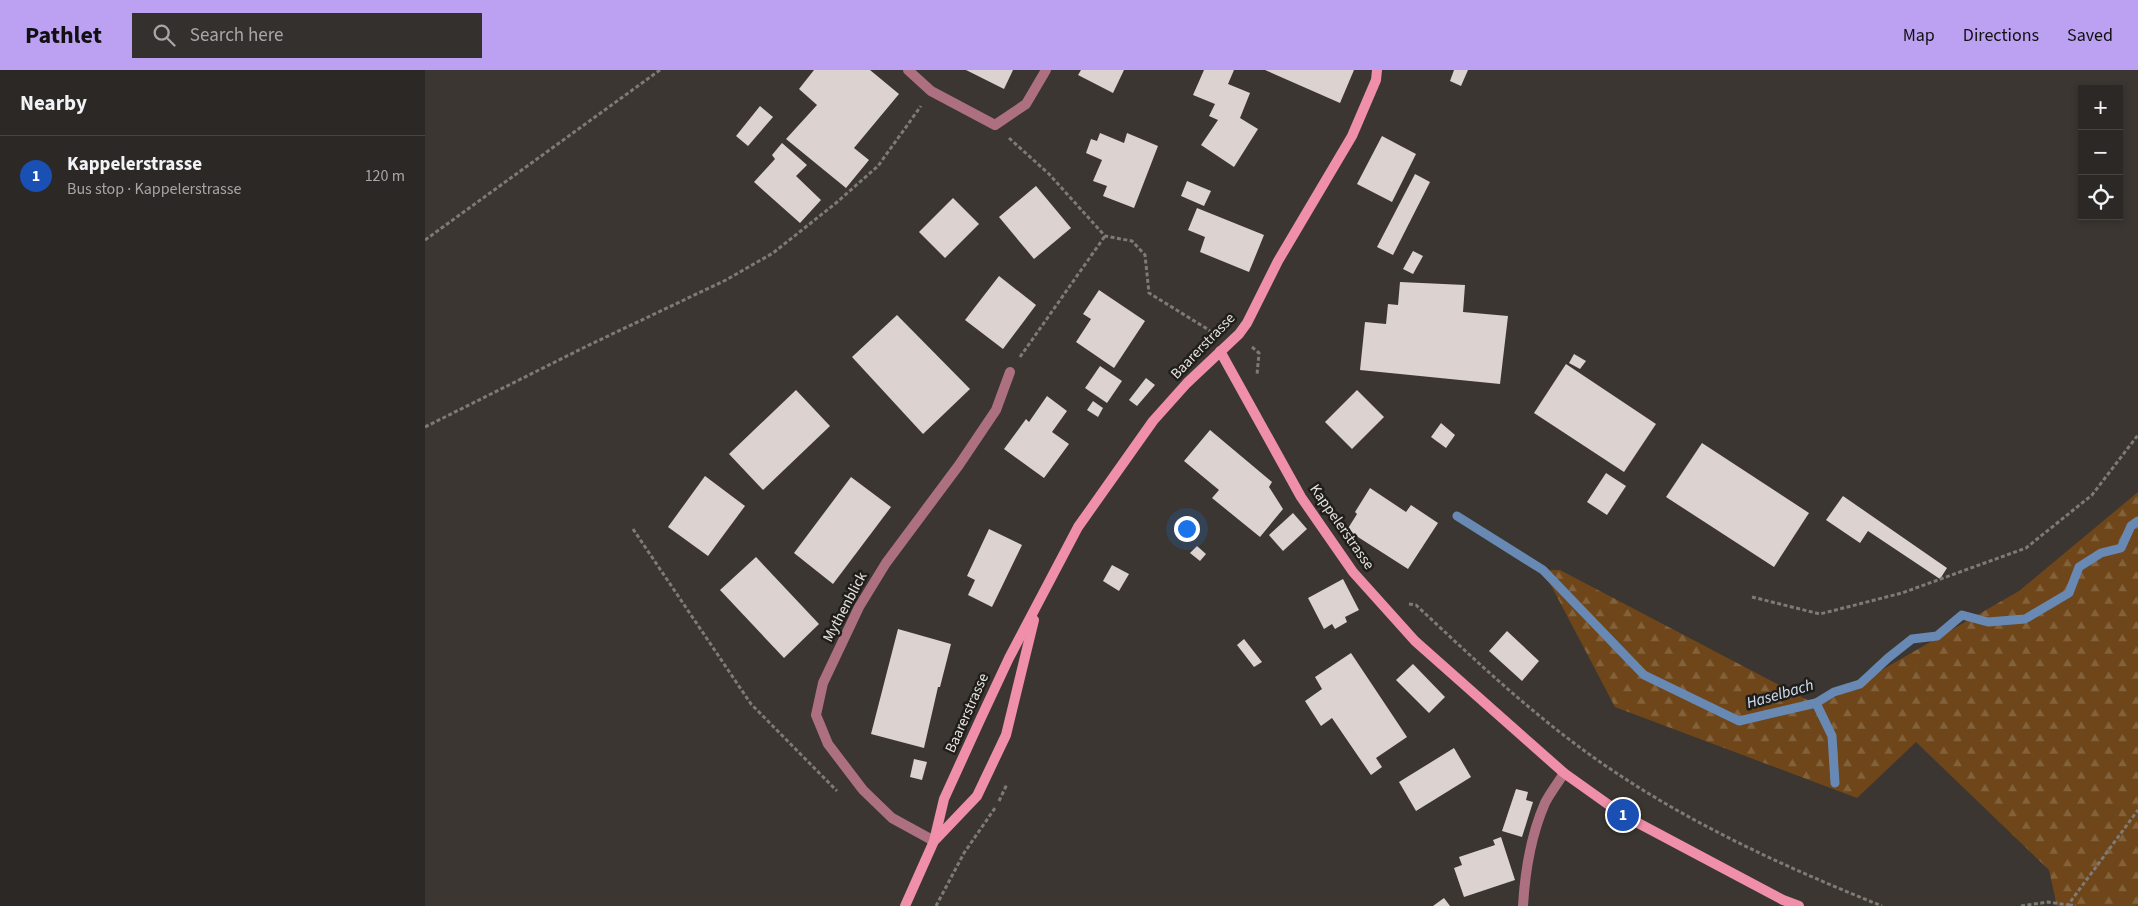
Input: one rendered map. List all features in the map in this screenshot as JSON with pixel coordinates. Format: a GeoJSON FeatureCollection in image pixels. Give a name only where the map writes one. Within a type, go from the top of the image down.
{"type":"FeatureCollection","features":[{"type":"Feature","properties":{"kind":"street"},"geometry":{"type":"LineString","coordinates":[[908,70],[931,91],[995,125],[1026,104],[1046,70]]}},
{"type":"Feature","properties":{"kind":"street","name":"Baarerstrasse"},"geometry":{"type":"LineString","coordinates":[[905,906],[934,841],[945,798],[1009,658],[1078,527],[1147,429],[1187,383],[1239,334],[1247,324],[1278,261],[1352,136],[1376,80],[1377,70]]}},
{"type":"Feature","properties":{"kind":"street","name":"Kappelerstrasse"},"geometry":{"type":"LineString","coordinates":[[1220,352],[1301,497],[1353,572],[1415,640],[1564,773],[1623,815],[1775,896],[1799,906]]}},
{"type":"Feature","properties":{"kind":"street","name":"Mythenblick"},"geometry":{"type":"LineString","coordinates":[[934,841],[892,818],[863,790],[828,744],[816,714],[823,683],[859,607],[881,570],[959,465],[997,410],[1010,372]]}},
{"type":"Feature","properties":{"kind":"street","name":"Baarerstrasse"},"geometry":{"type":"LineString","coordinates":[[934,841],[977,796],[1006,735],[1022,664],[1039,602]]}},
{"type":"Feature","properties":{"kind":"street"},"geometry":{"type":"LineString","coordinates":[[1523,906],[1524,887],[1533,837],[1546,802],[1564,773]]}},
{"type":"Feature","properties":{"kind":"path"},"geometry":{"type":"LineString","coordinates":[[425,240],[660,70]]}},
{"type":"Feature","properties":{"kind":"path"},"geometry":{"type":"LineString","coordinates":[[425,427],[587,346],[726,280],[773,253],[836,204],[878,166],[931,91]]}},
{"type":"Feature","properties":{"kind":"path"},"geometry":{"type":"LineString","coordinates":[[995,125],[1049,174],[1105,236],[1132,241],[1145,255],[1149,294],[1209,330],[1220,352]]}},
{"type":"Feature","properties":{"kind":"path"},"geometry":{"type":"LineString","coordinates":[[1010,372],[1105,236]]}},
{"type":"Feature","properties":{"kind":"path"},"geometry":{"type":"LineString","coordinates":[[1239,334],[1259,353],[1257,379]]}},
{"type":"Feature","properties":{"kind":"path"},"geometry":{"type":"LineString","coordinates":[[1752,597],[1819,614],[1902,594],[2026,548],[2093,494],[2138,435]]}},
{"type":"Feature","properties":{"kind":"path"},"geometry":{"type":"LineString","coordinates":[[633,529],[751,704],[836,791],[863,790]]}},
{"type":"Feature","properties":{"kind":"path"},"geometry":{"type":"LineString","coordinates":[[1407,604],[1415,605],[1478,663],[1561,733],[1603,764],[1658,799],[1760,855],[1882,906]]}},
{"type":"Feature","properties":{"kind":"path"},"geometry":{"type":"LineString","coordinates":[[2068,905],[2138,810]]}},
{"type":"Feature","properties":{"kind":"path"},"geometry":{"type":"LineString","coordinates":[[2021,906],[2048,902],[2076,906]]}},
{"type":"Feature","properties":{"kind":"green space"},"geometry":{"type":"Polygon","coordinates":[[[2138,492],[2138,906],[2057,906],[2049,870],[1916,742],[1857,798],[1615,707],[1543,570],[1560,570],[1819,706],[2019,591],[2138,492]]]}},
{"type":"Feature","properties":{"kind":"building"},"geometry":{"type":"Polygon","coordinates":[[[814,70],[870,70],[899,94],[854,148],[869,160],[846,188],[786,139],[817,105],[799,89],[814,70]]]}},
{"type":"Feature","properties":{"kind":"building"},"geometry":{"type":"Polygon","coordinates":[[[966,70],[1013,70],[1004,89],[966,70]]]}},
{"type":"Feature","properties":{"kind":"building"},"geometry":{"type":"Polygon","coordinates":[[[1081,70],[1124,70],[1113,93],[1078,75],[1081,70]]]}},
{"type":"Feature","properties":{"kind":"building"},"geometry":{"type":"Polygon","coordinates":[[[1204,70],[1234,70],[1228,84],[1250,93],[1240,118],[1258,129],[1234,167],[1201,145],[1218,120],[1209,116],[1215,104],[1193,95],[1204,70]]]}},
{"type":"Feature","properties":{"kind":"building"},"geometry":{"type":"Polygon","coordinates":[[[1265,70],[1354,70],[1340,103],[1265,70]]]}},
{"type":"Feature","properties":{"kind":"building"},"geometry":{"type":"Polygon","coordinates":[[[1454,70],[1468,70],[1461,86],[1450,81],[1454,70]]]}},
{"type":"Feature","properties":{"kind":"building"},"geometry":{"type":"Polygon","coordinates":[[[760,106],[773,117],[748,146],[736,136],[760,106]]]}},
{"type":"Feature","properties":{"kind":"building"},"geometry":{"type":"Polygon","coordinates":[[[1100,133],[1124,143],[1127,133],[1158,146],[1134,208],[1103,196],[1107,186],[1093,181],[1102,160],[1086,153],[1091,139],[1097,141],[1100,133]]]}},
{"type":"Feature","properties":{"kind":"building"},"geometry":{"type":"Polygon","coordinates":[[[1382,136],[1416,154],[1392,202],[1357,184],[1382,136]]]}},
{"type":"Feature","properties":{"kind":"building"},"geometry":{"type":"Polygon","coordinates":[[[782,143],[807,165],[796,176],[821,200],[800,223],[754,182],[775,159],[772,155],[782,143]]]}},
{"type":"Feature","properties":{"kind":"building"},"geometry":{"type":"Polygon","coordinates":[[[1415,174],[1430,182],[1393,255],[1377,247],[1415,174]]]}},
{"type":"Feature","properties":{"kind":"building"},"geometry":{"type":"Polygon","coordinates":[[[1187,181],[1211,191],[1204,206],[1181,196],[1187,181]]]}},
{"type":"Feature","properties":{"kind":"building"},"geometry":{"type":"Polygon","coordinates":[[[1036,186],[1071,228],[1034,259],[999,217],[1036,186]]]}},
{"type":"Feature","properties":{"kind":"building"},"geometry":{"type":"Polygon","coordinates":[[[953,198],[979,224],[945,258],[919,232],[953,198]]]}},
{"type":"Feature","properties":{"kind":"building"},"geometry":{"type":"Polygon","coordinates":[[[1197,208],[1264,235],[1249,272],[1200,252],[1205,237],[1188,230],[1197,208]]]}},
{"type":"Feature","properties":{"kind":"building"},"geometry":{"type":"Polygon","coordinates":[[[1413,251],[1423,256],[1413,274],[1403,269],[1413,251]]]}},
{"type":"Feature","properties":{"kind":"building"},"geometry":{"type":"Polygon","coordinates":[[[999,276],[1036,305],[1003,349],[965,320],[999,276]]]}},
{"type":"Feature","properties":{"kind":"building"},"geometry":{"type":"Polygon","coordinates":[[[1400,282],[1465,285],[1463,312],[1508,316],[1500,384],[1360,370],[1365,322],[1386,324],[1388,304],[1398,305],[1400,282]]]}},
{"type":"Feature","properties":{"kind":"building"},"geometry":{"type":"Polygon","coordinates":[[[1099,290],[1145,321],[1114,368],[1076,342],[1091,319],[1083,314],[1099,290]]]}},
{"type":"Feature","properties":{"kind":"building"},"geometry":{"type":"Polygon","coordinates":[[[897,315],[970,389],[923,434],[852,357],[897,315]]]}},
{"type":"Feature","properties":{"kind":"building"},"geometry":{"type":"Polygon","coordinates":[[[1574,354],[1586,361],[1580,369],[1569,363],[1574,354]]]}},
{"type":"Feature","properties":{"kind":"building"},"geometry":{"type":"Polygon","coordinates":[[[1566,364],[1656,424],[1624,472],[1534,413],[1566,364]]]}},
{"type":"Feature","properties":{"kind":"building"},"geometry":{"type":"Polygon","coordinates":[[[1100,366],[1122,381],[1107,403],[1085,388],[1100,366]]]}},
{"type":"Feature","properties":{"kind":"building"},"geometry":{"type":"Polygon","coordinates":[[[1146,378],[1155,385],[1137,406],[1129,400],[1146,378]]]}},
{"type":"Feature","properties":{"kind":"building"},"geometry":{"type":"Polygon","coordinates":[[[796,390],[830,426],[763,490],[729,454],[796,390]]]}},
{"type":"Feature","properties":{"kind":"building"},"geometry":{"type":"Polygon","coordinates":[[[1357,390],[1384,417],[1352,449],[1325,422],[1357,390]]]}},
{"type":"Feature","properties":{"kind":"building"},"geometry":{"type":"Polygon","coordinates":[[[1047,396],[1067,411],[1052,432],[1069,444],[1044,478],[1004,449],[1026,419],[1029,422],[1047,396]]]}},
{"type":"Feature","properties":{"kind":"building"},"geometry":{"type":"Polygon","coordinates":[[[1093,401],[1103,408],[1098,417],[1087,410],[1093,401]]]}},
{"type":"Feature","properties":{"kind":"building"},"geometry":{"type":"Polygon","coordinates":[[[1441,423],[1455,435],[1446,448],[1431,437],[1441,423]]]}},
{"type":"Feature","properties":{"kind":"building"},"geometry":{"type":"Polygon","coordinates":[[[1210,430],[1272,482],[1269,487],[1283,509],[1260,537],[1212,498],[1219,490],[1184,461],[1210,430]]]}},
{"type":"Feature","properties":{"kind":"building"},"geometry":{"type":"Polygon","coordinates":[[[1702,443],[1809,513],[1774,567],[1666,497],[1702,443]]]}},
{"type":"Feature","properties":{"kind":"building"},"geometry":{"type":"Polygon","coordinates":[[[1606,473],[1626,486],[1607,515],[1587,502],[1606,473]]]}},
{"type":"Feature","properties":{"kind":"building"},"geometry":{"type":"Polygon","coordinates":[[[705,476],[745,506],[708,556],[668,527],[705,476]]]}},
{"type":"Feature","properties":{"kind":"building"},"geometry":{"type":"Polygon","coordinates":[[[851,477],[891,507],[833,584],[794,553],[851,477]]]}},
{"type":"Feature","properties":{"kind":"building"},"geometry":{"type":"Polygon","coordinates":[[[1370,488],[1406,512],[1411,505],[1438,523],[1408,569],[1347,530],[1357,514],[1355,512],[1370,488]]]}},
{"type":"Feature","properties":{"kind":"building"},"geometry":{"type":"Polygon","coordinates":[[[1843,496],[1947,568],[1940,579],[1868,531],[1860,543],[1826,520],[1843,496]]]}},
{"type":"Feature","properties":{"kind":"building"},"geometry":{"type":"Polygon","coordinates":[[[1293,513],[1307,529],[1283,551],[1269,535],[1293,513]]]}},
{"type":"Feature","properties":{"kind":"building"},"geometry":{"type":"Polygon","coordinates":[[[989,529],[1022,545],[992,607],[968,595],[975,580],[967,576],[989,529]]]}},
{"type":"Feature","properties":{"kind":"building"},"geometry":{"type":"Polygon","coordinates":[[[1197,546],[1206,554],[1200,561],[1190,553],[1197,546]]]}},
{"type":"Feature","properties":{"kind":"building"},"geometry":{"type":"Polygon","coordinates":[[[756,557],[819,624],[784,658],[720,590],[756,557]]]}},
{"type":"Feature","properties":{"kind":"building"},"geometry":{"type":"Polygon","coordinates":[[[1112,565],[1129,574],[1119,591],[1103,581],[1112,565]]]}},
{"type":"Feature","properties":{"kind":"building"},"geometry":{"type":"Polygon","coordinates":[[[1343,579],[1359,610],[1345,617],[1347,622],[1335,629],[1332,624],[1324,629],[1308,598],[1343,579]]]}},
{"type":"Feature","properties":{"kind":"building"},"geometry":{"type":"Polygon","coordinates":[[[898,629],[951,644],[940,687],[938,687],[924,748],[871,734],[898,629]]]}},
{"type":"Feature","properties":{"kind":"building"},"geometry":{"type":"Polygon","coordinates":[[[1507,631],[1539,661],[1522,681],[1489,651],[1507,631]]]}},
{"type":"Feature","properties":{"kind":"building"},"geometry":{"type":"Polygon","coordinates":[[[1244,639],[1262,662],[1254,667],[1237,645],[1244,639]]]}},
{"type":"Feature","properties":{"kind":"building"},"geometry":{"type":"Polygon","coordinates":[[[1351,653],[1407,737],[1376,758],[1382,767],[1371,775],[1332,718],[1321,726],[1305,701],[1322,689],[1315,677],[1351,653]]]}},
{"type":"Feature","properties":{"kind":"building"},"geometry":{"type":"Polygon","coordinates":[[[1413,664],[1445,697],[1429,713],[1396,680],[1413,664]]]}},
{"type":"Feature","properties":{"kind":"building"},"geometry":{"type":"Polygon","coordinates":[[[1454,748],[1471,777],[1416,811],[1399,782],[1454,748]]]}},
{"type":"Feature","properties":{"kind":"building"},"geometry":{"type":"Polygon","coordinates":[[[914,759],[927,762],[922,780],[910,777],[914,759]]]}},
{"type":"Feature","properties":{"kind":"building"},"geometry":{"type":"Polygon","coordinates":[[[1516,789],[1528,792],[1526,800],[1533,802],[1522,837],[1502,831],[1516,789]]]}},
{"type":"Feature","properties":{"kind":"building"},"geometry":{"type":"Polygon","coordinates":[[[1501,837],[1515,880],[1464,897],[1454,868],[1462,865],[1459,857],[1495,845],[1493,840],[1501,837]]]}},
{"type":"Feature","properties":{"kind":"building"},"geometry":{"type":"Polygon","coordinates":[[[1444,898],[1450,906],[1433,906],[1444,898]]]}},
{"type":"Feature","properties":{"kind":"waterway","name":"Haselbach"},"geometry":{"type":"LineString","coordinates":[[1457,516],[1543,570],[1644,675],[1739,721],[1816,703],[1834,692],[1860,684],[1912,639],[1937,636],[1962,615],[1988,622],[2025,619],[2069,593],[2079,567],[2101,553],[2121,548],[2131,526],[2138,521]]}},
{"type":"Feature","properties":{"kind":"waterway"},"geometry":{"type":"LineString","coordinates":[[1816,703],[1832,736],[1835,783]]}},
{"type":"Feature","properties":{"kind":"place","name":"Kappelerstrasse"},"geometry":{"type":"Point","coordinates":[1623,815]}}]}
